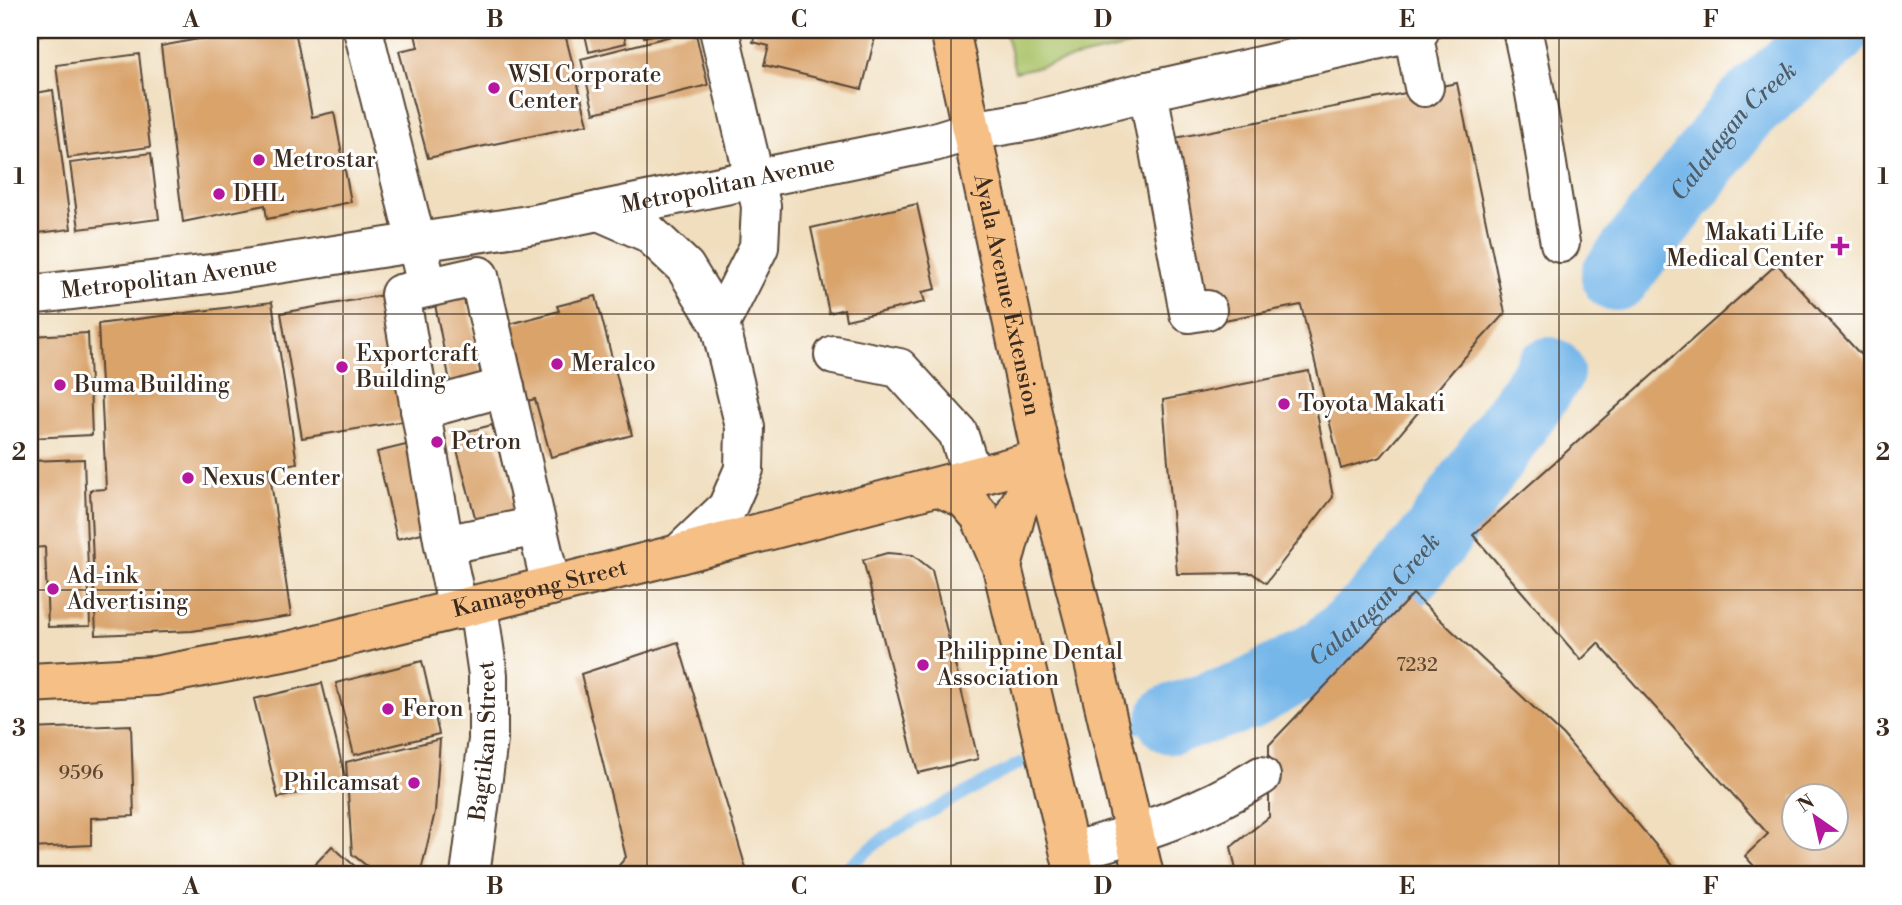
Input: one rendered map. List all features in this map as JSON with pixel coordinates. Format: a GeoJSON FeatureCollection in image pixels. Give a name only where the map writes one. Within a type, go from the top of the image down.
{"type":"FeatureCollection","features":[{"type":"Feature","properties":{"kind":"main road","name":"Ayala Avenue Extension"},"geometry":{"type":"LineString","coordinates":[[950,30],[1042,459],[1085,624],[1144,875]]}},
{"type":"Feature","properties":{"kind":"main road","name":"Kamagong Street"},"geometry":{"type":"LineString","coordinates":[[30,683],[155,676],[215,666],[468,608],[1042,459]]}},
{"type":"Feature","properties":{"kind":"main road"},"geometry":{"type":"LineString","coordinates":[[1002,567],[1017,510],[1042,459]]}},
{"type":"Feature","properties":{"kind":"main road"},"geometry":{"type":"LineString","coordinates":[[956,483],[965,499],[981,516],[1002,567],[1072,864]]}},
{"type":"Feature","properties":{"kind":"street"},"geometry":{"type":"LineString","coordinates":[[363,30],[428,288],[479,276],[551,586]]}},
{"type":"Feature","properties":{"kind":"street"},"geometry":{"type":"LineString","coordinates":[[719,30],[761,206],[759,247],[720,324]]}},
{"type":"Feature","properties":{"kind":"street"},"geometry":{"type":"LineString","coordinates":[[1522,30],[1541,121],[1560,243]]}},
{"type":"Feature","properties":{"kind":"street"},"geometry":{"type":"LineString","coordinates":[[1416,31],[1424,87]]}},
{"type":"Feature","properties":{"kind":"street","name":"Metropolitan Avenue"},"geometry":{"type":"LineString","coordinates":[[30,295],[219,273],[417,243],[600,211],[934,142],[970,131],[1031,121],[1148,91],[1416,31]]}},
{"type":"Feature","properties":{"kind":"street"},"geometry":{"type":"LineString","coordinates":[[1148,91],[1189,313],[1207,310]]}},
{"type":"Feature","properties":{"kind":"street"},"geometry":{"type":"LineString","coordinates":[[600,211],[649,233],[685,267],[720,324],[745,427],[744,469],[727,508],[680,554]]}},
{"type":"Feature","properties":{"kind":"street","name":"Bagtikan Street"},"geometry":{"type":"LineString","coordinates":[[428,288],[400,294],[444,545],[468,608],[488,675],[488,740],[470,875]]}},
{"type":"Feature","properties":{"kind":"street"},"geometry":{"type":"LineString","coordinates":[[834,355],[899,368],[958,433],[956,483]]}},
{"type":"Feature","properties":{"kind":"street"},"geometry":{"type":"LineString","coordinates":[[420,410],[505,387]]}},
{"type":"Feature","properties":{"kind":"street"},"geometry":{"type":"LineString","coordinates":[[444,545],[537,526]]}},
{"type":"Feature","properties":{"kind":"street"},"geometry":{"type":"LineString","coordinates":[[1072,864],[1135,834],[1201,810],[1261,776]]}},
{"type":"Feature","properties":{"kind":"green space"},"geometry":{"type":"Polygon","coordinates":[[[1005,30],[1198,30],[1015,72],[1005,30]]]}},
{"type":"Feature","properties":{"kind":"building"},"geometry":{"type":"Polygon","coordinates":[[[30,30],[61,30],[61,31],[30,37],[30,30]]]}},
{"type":"Feature","properties":{"kind":"building","name":"Metrostar"},"geometry":{"type":"Polygon","coordinates":[[[247,30],[295,30],[312,117],[334,112],[351,202],[267,219],[265,205],[183,222],[161,46],[247,30]]]}},
{"type":"Feature","properties":{"kind":"building","name":"WSI Corporate Center"},"geometry":{"type":"Polygon","coordinates":[[[414,30],[564,30],[588,124],[428,158],[399,51],[418,47],[414,30]]]}},
{"type":"Feature","properties":{"kind":"building"},"geometry":{"type":"Polygon","coordinates":[[[584,30],[623,30],[626,43],[589,52],[584,30]]]}},
{"type":"Feature","properties":{"kind":"building"},"geometry":{"type":"Polygon","coordinates":[[[642,30],[671,30],[671,31],[644,37],[642,30]]]}},
{"type":"Feature","properties":{"kind":"building"},"geometry":{"type":"Polygon","coordinates":[[[695,30],[708,85],[594,113],[581,59],[695,30]]]}},
{"type":"Feature","properties":{"kind":"building"},"geometry":{"type":"Polygon","coordinates":[[[756,30],[877,30],[862,89],[764,65],[769,46],[753,42],[756,30]]]}},
{"type":"Feature","properties":{"kind":"building"},"geometry":{"type":"Polygon","coordinates":[[[139,54],[150,147],[68,158],[56,65],[139,54]]]}},
{"type":"Feature","properties":{"kind":"building"},"geometry":{"type":"Polygon","coordinates":[[[1457,83],[1505,313],[1454,369],[1381,457],[1341,469],[1301,305],[1209,323],[1175,138],[1457,83]]]}},
{"type":"Feature","properties":{"kind":"building"},"geometry":{"type":"Polygon","coordinates":[[[53,90],[71,229],[30,234],[30,94],[53,90]]]}},
{"type":"Feature","properties":{"kind":"building"},"geometry":{"type":"Polygon","coordinates":[[[151,153],[159,219],[79,229],[70,163],[151,153]]]}},
{"type":"Feature","properties":{"kind":"building"},"geometry":{"type":"Polygon","coordinates":[[[917,204],[936,289],[922,292],[925,302],[846,320],[844,309],[829,313],[811,228],[917,204]]]}},
{"type":"Feature","properties":{"kind":"building"},"geometry":{"type":"Polygon","coordinates":[[[1777,264],[1872,367],[1872,790],[1868,794],[1872,799],[1872,875],[1762,875],[1745,856],[1768,834],[1598,643],[1581,660],[1473,535],[1777,264]]]}},
{"type":"Feature","properties":{"kind":"building"},"geometry":{"type":"Polygon","coordinates":[[[464,283],[481,376],[450,382],[432,289],[464,283]]]}},
{"type":"Feature","properties":{"kind":"building","name":"Exportcraft Building"},"geometry":{"type":"Polygon","coordinates":[[[383,295],[404,421],[302,438],[281,313],[383,295]]]}},
{"type":"Feature","properties":{"kind":"building","name":"Meralco"},"geometry":{"type":"Polygon","coordinates":[[[596,296],[632,435],[551,457],[535,399],[512,405],[491,329],[559,311],[557,306],[596,296]]]}},
{"type":"Feature","properties":{"kind":"building","name":"Nexus Center"},"geometry":{"type":"Polygon","coordinates":[[[272,302],[297,463],[269,468],[291,616],[192,631],[96,635],[90,490],[106,489],[98,324],[272,302]]]}},
{"type":"Feature","properties":{"kind":"building","name":"Buma Building"},"geometry":{"type":"Polygon","coordinates":[[[88,333],[92,435],[30,438],[30,336],[88,333]]]}},
{"type":"Feature","properties":{"kind":"building"},"geometry":{"type":"Polygon","coordinates":[[[1309,371],[1333,497],[1266,583],[1252,573],[1177,574],[1163,400],[1309,371]]]}},
{"type":"Feature","properties":{"kind":"building"},"geometry":{"type":"Polygon","coordinates":[[[492,425],[517,518],[478,528],[453,435],[492,425]]]}},
{"type":"Feature","properties":{"kind":"building"},"geometry":{"type":"Polygon","coordinates":[[[410,444],[430,531],[397,539],[377,452],[410,444]]]}},
{"type":"Feature","properties":{"kind":"building"},"geometry":{"type":"Polygon","coordinates":[[[84,459],[90,626],[48,627],[45,547],[30,548],[30,461],[84,459]]]}},
{"type":"Feature","properties":{"kind":"building","name":"Philippine Dental Association"},"geometry":{"type":"Polygon","coordinates":[[[887,553],[913,555],[932,570],[978,759],[918,773],[863,560],[887,553]]]}},
{"type":"Feature","properties":{"kind":"building"},"geometry":{"type":"Polygon","coordinates":[[[1413,594],[1563,735],[1681,875],[1237,875],[1231,847],[1269,817],[1269,745],[1413,594]]]}},
{"type":"Feature","properties":{"kind":"building"},"geometry":{"type":"Polygon","coordinates":[[[678,642],[748,875],[611,875],[626,857],[581,674],[678,642]]]}},
{"type":"Feature","properties":{"kind":"building","name":"Feron"},"geometry":{"type":"Polygon","coordinates":[[[422,661],[439,734],[354,755],[336,683],[422,661]]]}},
{"type":"Feature","properties":{"kind":"building"},"geometry":{"type":"Polygon","coordinates":[[[322,683],[346,781],[278,798],[254,699],[322,683]]]}},
{"type":"Feature","properties":{"kind":"building"},"geometry":{"type":"Polygon","coordinates":[[[131,725],[134,816],[91,818],[91,845],[30,848],[30,729],[131,725]]]}},
{"type":"Feature","properties":{"kind":"building"},"geometry":{"type":"Polygon","coordinates":[[[440,739],[435,812],[420,875],[378,875],[352,854],[346,762],[440,739]]]}},
{"type":"Feature","properties":{"kind":"building"},"geometry":{"type":"Polygon","coordinates":[[[332,846],[365,875],[305,875],[332,846]]]}},
{"type":"Feature","properties":{"kind":"waterway","name":"Calatagan Creek"},"geometry":{"type":"LineString","coordinates":[[1616,276],[1744,110],[1836,30]]}},
{"type":"Feature","properties":{"kind":"waterway","name":"Calatagan Creek"},"geometry":{"type":"LineString","coordinates":[[1172,719],[1246,696],[1326,652],[1376,608],[1435,538],[1549,372]]}},
{"type":"Feature","properties":{"kind":"waterway","name":"Calatagan Creek"},"geometry":{"type":"LineString","coordinates":[[1125,730],[1172,719]]}},
{"type":"Feature","properties":{"kind":"waterway","name":"Calatagan Creek"},"geometry":{"type":"LineString","coordinates":[[838,875],[886,836],[1020,763]]}},
{"type":"Feature","properties":{"kind":"place","name":"WSI Corporate Center"},"geometry":{"type":"Point","coordinates":[494,88]}},
{"type":"Feature","properties":{"kind":"place","name":"Metrostar"},"geometry":{"type":"Point","coordinates":[259,160]}},
{"type":"Feature","properties":{"kind":"place","name":"DHL"},"geometry":{"type":"Point","coordinates":[219,194]}},
{"type":"Feature","properties":{"kind":"place","name":"Makati Life Medical Center"},"geometry":{"type":"Point","coordinates":[1840,246]}},
{"type":"Feature","properties":{"kind":"place","name":"Meralco"},"geometry":{"type":"Point","coordinates":[557,364]}},
{"type":"Feature","properties":{"kind":"place","name":"Exportcraft Building"},"geometry":{"type":"Point","coordinates":[342,367]}},
{"type":"Feature","properties":{"kind":"place","name":"Buma Building"},"geometry":{"type":"Point","coordinates":[60,385]}},
{"type":"Feature","properties":{"kind":"place","name":"Toyota Makati"},"geometry":{"type":"Point","coordinates":[1284,404]}},
{"type":"Feature","properties":{"kind":"place","name":"Petron"},"geometry":{"type":"Point","coordinates":[437,442]}},
{"type":"Feature","properties":{"kind":"place","name":"Nexus Center"},"geometry":{"type":"Point","coordinates":[188,478]}},
{"type":"Feature","properties":{"kind":"place","name":"Ad-ink Advertising"},"geometry":{"type":"Point","coordinates":[53,589]}},
{"type":"Feature","properties":{"kind":"place","name":"Philippine Dental Association"},"geometry":{"type":"Point","coordinates":[923,665]}},
{"type":"Feature","properties":{"kind":"place","name":"Feron"},"geometry":{"type":"Point","coordinates":[388,709]}},
{"type":"Feature","properties":{"kind":"place","name":"Philcamsat"},"geometry":{"type":"Point","coordinates":[414,783]}}]}
